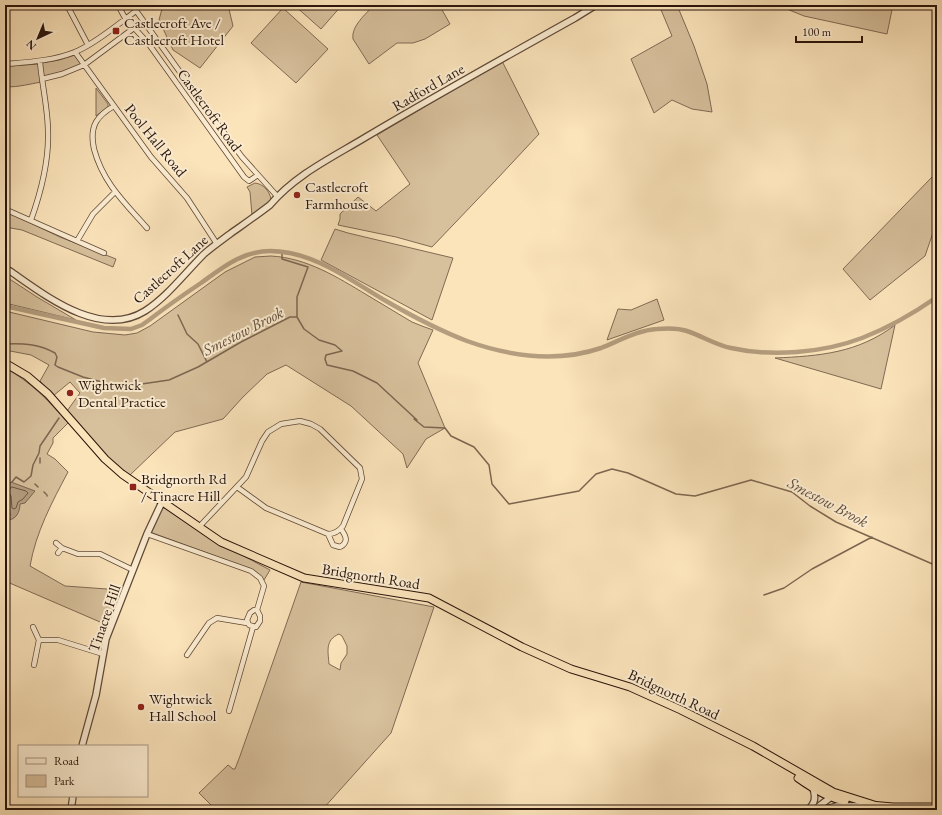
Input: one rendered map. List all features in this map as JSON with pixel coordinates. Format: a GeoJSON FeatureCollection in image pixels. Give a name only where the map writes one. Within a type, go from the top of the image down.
{"type":"FeatureCollection","features":[{"type":"Feature","properties":{"kind":"highway","name":"Bridgnorth Road"},"geometry":{"type":"LineString","coordinates":[[5,363],[26,376],[48,394],[114,468],[221,542],[304,578],[429,598],[522,648],[571,668],[610,680],[644,693],[681,710],[752,746],[832,795]]}},
{"type":"Feature","properties":{"kind":"highway","name":"Bridgnorth Road"},"geometry":{"type":"LineString","coordinates":[[770,757],[813,788],[832,795],[874,806],[893,808],[937,807]]}},
{"type":"Feature","properties":{"kind":"street"},"geometry":{"type":"LineString","coordinates":[[67,5],[88,45]]}},
{"type":"Feature","properties":{"kind":"street","name":"Castlecroft Road"},"geometry":{"type":"LineString","coordinates":[[118,5],[125,18],[148,43],[246,180],[251,180],[258,175]]}},
{"type":"Feature","properties":{"kind":"street","name":"Castlecroft Road"},"geometry":{"type":"LineString","coordinates":[[132,5],[212,117],[258,175],[277,196]]}},
{"type":"Feature","properties":{"kind":"street","name":"Radford Lane"},"geometry":{"type":"LineString","coordinates":[[277,196],[309,171],[428,100],[596,5]]}},
{"type":"Feature","properties":{"kind":"street"},"geometry":{"type":"LineString","coordinates":[[5,64],[40,62],[75,52],[88,45],[136,11]]}},
{"type":"Feature","properties":{"kind":"street"},"geometry":{"type":"LineString","coordinates":[[42,79],[62,74],[84,65],[134,28]]}},
{"type":"Feature","properties":{"kind":"street","name":"Pool Hall Road"},"geometry":{"type":"LineString","coordinates":[[75,52],[151,157],[187,198],[217,244]]}},
{"type":"Feature","properties":{"kind":"street"},"geometry":{"type":"LineString","coordinates":[[31,220],[38,201],[43,177],[48,132],[40,62]]}},
{"type":"Feature","properties":{"kind":"street"},"geometry":{"type":"LineString","coordinates":[[114,106],[99,118],[94,128],[92,134],[96,157],[102,173],[115,192],[147,228]]}},
{"type":"Feature","properties":{"kind":"street"},"geometry":{"type":"LineString","coordinates":[[77,241],[92,214],[115,192]]}},
{"type":"Feature","properties":{"kind":"street","name":"Castlecroft Lane"},"geometry":{"type":"LineString","coordinates":[[5,269],[60,305],[93,317],[111,320],[129,318],[152,306],[186,274],[204,254],[270,205],[277,196]]}},
{"type":"Feature","properties":{"kind":"street"},"geometry":{"type":"LineString","coordinates":[[9,211],[104,253]]}},
{"type":"Feature","properties":{"kind":"street"},"geometry":{"type":"LineString","coordinates":[[199,527],[236,487],[249,473],[262,441],[268,432],[281,424],[300,421],[311,424],[320,429],[360,468],[362,472],[362,479],[343,526],[341,529],[332,534],[328,534],[266,508],[236,487]]}},
{"type":"Feature","properties":{"kind":"street","name":"Tinacre Hill"},"geometry":{"type":"LineString","coordinates":[[82,745],[96,695],[106,639],[147,534],[162,502]]}},
{"type":"Feature","properties":{"kind":"street"},"geometry":{"type":"LineString","coordinates":[[328,534],[333,545],[340,547],[346,541],[345,534],[341,529]]}},
{"type":"Feature","properties":{"kind":"street"},"geometry":{"type":"LineString","coordinates":[[147,534],[251,572],[260,578],[264,586],[257,610],[260,616],[260,621],[256,627],[253,627],[229,710]]}},
{"type":"Feature","properties":{"kind":"street"},"geometry":{"type":"LineString","coordinates":[[56,543],[62,548],[78,554],[100,554],[133,570]]}},
{"type":"Feature","properties":{"kind":"street"},"geometry":{"type":"LineString","coordinates":[[58,553],[62,548]]}},
{"type":"Feature","properties":{"kind":"street"},"geometry":{"type":"LineString","coordinates":[[247,623],[250,612],[257,610]]}},
{"type":"Feature","properties":{"kind":"street"},"geometry":{"type":"LineString","coordinates":[[187,655],[209,623],[217,618],[247,623],[253,627]]}},
{"type":"Feature","properties":{"kind":"street"},"geometry":{"type":"LineString","coordinates":[[33,627],[39,640],[34,665]]}},
{"type":"Feature","properties":{"kind":"street"},"geometry":{"type":"LineString","coordinates":[[39,640],[58,640],[103,654]]}},
{"type":"Feature","properties":{"kind":"street"},"geometry":{"type":"LineString","coordinates":[[808,810],[815,801],[816,796],[813,788]]}},
{"type":"Feature","properties":{"kind":"street"},"geometry":{"type":"LineString","coordinates":[[814,810],[832,795]]}},
{"type":"Feature","properties":{"kind":"street"},"geometry":{"type":"LineString","coordinates":[[71,810],[73,797]]}},
{"type":"Feature","properties":{"kind":"street"},"geometry":{"type":"LineString","coordinates":[[823,810],[836,806],[874,806]]}},
{"type":"Feature","properties":{"kind":"green space"},"geometry":{"type":"Polygon","coordinates":[[[163,5],[228,5],[233,26],[200,68],[173,50],[159,20],[163,5]]]}},
{"type":"Feature","properties":{"kind":"green space"},"geometry":{"type":"Polygon","coordinates":[[[294,5],[342,5],[321,29],[294,5]]]}},
{"type":"Feature","properties":{"kind":"green space"},"geometry":{"type":"Polygon","coordinates":[[[374,5],[444,5],[441,8],[450,24],[425,39],[413,43],[397,43],[369,64],[353,39],[353,34],[354,29],[360,20],[374,5]]]}},
{"type":"Feature","properties":{"kind":"green space"},"geometry":{"type":"Polygon","coordinates":[[[659,5],[677,5],[694,46],[707,84],[712,112],[692,109],[672,100],[654,113],[631,59],[672,36],[659,5]]]}},
{"type":"Feature","properties":{"kind":"green space"},"geometry":{"type":"Polygon","coordinates":[[[777,5],[893,5],[887,34],[804,16],[777,5]]]}},
{"type":"Feature","properties":{"kind":"green space"},"geometry":{"type":"Polygon","coordinates":[[[283,8],[328,49],[296,83],[251,43],[283,8]]]}},
{"type":"Feature","properties":{"kind":"green space"},"geometry":{"type":"Polygon","coordinates":[[[75,55],[82,64],[62,73],[43,78],[42,63],[75,55]]]}},
{"type":"Feature","properties":{"kind":"green space"},"geometry":{"type":"Polygon","coordinates":[[[502,61],[539,134],[432,247],[396,237],[338,225],[340,214],[358,197],[376,211],[410,184],[377,135],[502,61]]]}},
{"type":"Feature","properties":{"kind":"green space"},"geometry":{"type":"Polygon","coordinates":[[[40,64],[41,82],[7,87],[8,66],[40,64]]]}},
{"type":"Feature","properties":{"kind":"green space"},"geometry":{"type":"Polygon","coordinates":[[[96,88],[108,104],[108,107],[96,116],[96,88]]]}},
{"type":"Feature","properties":{"kind":"green space"},"geometry":{"type":"Polygon","coordinates":[[[932,177],[937,186],[937,221],[925,256],[870,300],[843,269],[932,177]]]}},
{"type":"Feature","properties":{"kind":"green space"},"geometry":{"type":"Polygon","coordinates":[[[255,183],[265,188],[271,199],[265,206],[252,215],[250,192],[247,187],[255,183]]]}},
{"type":"Feature","properties":{"kind":"green space"},"geometry":{"type":"Polygon","coordinates":[[[5,211],[60,237],[116,259],[113,267],[22,230],[5,227],[5,211]]]}},
{"type":"Feature","properties":{"kind":"green space"},"geometry":{"type":"Polygon","coordinates":[[[335,229],[453,258],[432,320],[321,260],[335,229]]]}},
{"type":"Feature","properties":{"kind":"green space"},"geometry":{"type":"Polygon","coordinates":[[[271,256],[297,260],[309,264],[344,282],[412,322],[433,330],[418,363],[445,428],[426,439],[407,468],[403,454],[351,406],[286,365],[267,374],[223,419],[175,432],[130,475],[104,454],[67,411],[80,393],[70,382],[53,396],[40,381],[49,365],[31,355],[5,350],[5,311],[93,332],[125,335],[137,333],[150,326],[225,272],[255,257],[271,256]]]}},
{"type":"Feature","properties":{"kind":"green space"},"geometry":{"type":"Polygon","coordinates":[[[5,276],[37,297],[76,320],[5,303],[5,276]]]}},
{"type":"Feature","properties":{"kind":"green space"},"geometry":{"type":"Polygon","coordinates":[[[657,299],[664,320],[607,340],[618,309],[631,310],[657,299]]]}},
{"type":"Feature","properties":{"kind":"green space"},"geometry":{"type":"Polygon","coordinates":[[[895,325],[881,389],[775,358],[823,354],[853,347],[867,342],[895,325]]]}},
{"type":"Feature","properties":{"kind":"green space"},"geometry":{"type":"Polygon","coordinates":[[[5,368],[23,379],[39,392],[68,423],[53,438],[53,443],[47,454],[55,459],[68,472],[40,529],[30,566],[65,586],[121,590],[107,625],[5,581],[5,368]]]}},
{"type":"Feature","properties":{"kind":"green space"},"geometry":{"type":"Polygon","coordinates":[[[161,508],[165,508],[206,536],[270,570],[264,580],[251,569],[150,532],[161,508]]]}},
{"type":"Feature","properties":{"kind":"green space"},"geometry":{"type":"Polygon","coordinates":[[[301,582],[434,607],[391,733],[322,810],[216,810],[199,793],[228,765],[235,769],[301,582]],[[339,634],[335,636],[331,639],[328,646],[329,664],[340,670],[341,663],[347,654],[347,646],[342,636],[339,634]]]}},
{"type":"Feature","properties":{"kind":"water"},"geometry":{"type":"Polygon","coordinates":[[[11,482],[35,491],[25,503],[20,504],[18,513],[15,517],[7,520],[10,515],[6,489],[11,482]]]}},
{"type":"Feature","properties":{"kind":"waterway"},"geometry":{"type":"LineString","coordinates":[[282,251],[282,259],[308,267],[297,297],[297,316]]}},
{"type":"Feature","properties":{"kind":"waterway"},"geometry":{"type":"LineString","coordinates":[[5,306],[104,328],[131,329],[142,325],[233,261],[241,257],[260,252],[286,252],[316,261],[331,268],[415,317],[467,341],[499,351],[533,356],[550,356],[584,353],[601,348],[643,331],[665,328],[684,330],[725,347],[747,351],[780,353],[814,350],[847,343],[872,334],[901,320],[937,297]]}},
{"type":"Feature","properties":{"kind":"waterway"},"geometry":{"type":"LineString","coordinates":[[178,315],[187,334],[198,344],[207,362]]}},
{"type":"Feature","properties":{"kind":"waterway","name":"Smestow Brook"},"geometry":{"type":"LineString","coordinates":[[5,344],[25,344],[49,350],[55,353],[57,357],[55,365],[58,367],[83,377],[121,387],[169,380],[198,367],[241,342],[290,317],[297,317],[304,329],[319,340],[335,345],[342,351],[326,355],[325,359],[327,365],[353,371],[377,383],[424,427],[445,428],[451,436],[474,447],[489,465],[492,484],[509,504],[579,491],[596,474],[612,469],[628,473],[676,494],[695,496],[751,480],[792,492],[810,506],[836,522],[937,566]]}},
{"type":"Feature","properties":{"kind":"waterway"},"geometry":{"type":"LineString","coordinates":[[12,482],[16,477],[24,482],[31,476],[33,465],[39,453],[40,446],[59,418]]}},
{"type":"Feature","properties":{"kind":"waterway"},"geometry":{"type":"LineString","coordinates":[[40,458],[40,463]]}},
{"type":"Feature","properties":{"kind":"waterway"},"geometry":{"type":"LineString","coordinates":[[35,484],[38,487]]}},
{"type":"Feature","properties":{"kind":"waterway"},"geometry":{"type":"LineString","coordinates":[[764,595],[784,588],[812,569],[872,537]]}},
{"type":"Feature","properties":{"kind":"place","name":"Castlecroft Ave / Castlecroft Hotel"},"geometry":{"type":"Point","coordinates":[116,31]}},
{"type":"Feature","properties":{"kind":"place","name":"Castlecroft Farmhouse"},"geometry":{"type":"Point","coordinates":[297,195]}},
{"type":"Feature","properties":{"kind":"place","name":"Wightwick Dental Practice"},"geometry":{"type":"Point","coordinates":[70,393]}},
{"type":"Feature","properties":{"kind":"place","name":"Bridgnorth Rd / Tinacre Hill"},"geometry":{"type":"Point","coordinates":[133,487]}},
{"type":"Feature","properties":{"kind":"place","name":"Wightwick Hall School"},"geometry":{"type":"Point","coordinates":[141,707]}}]}
